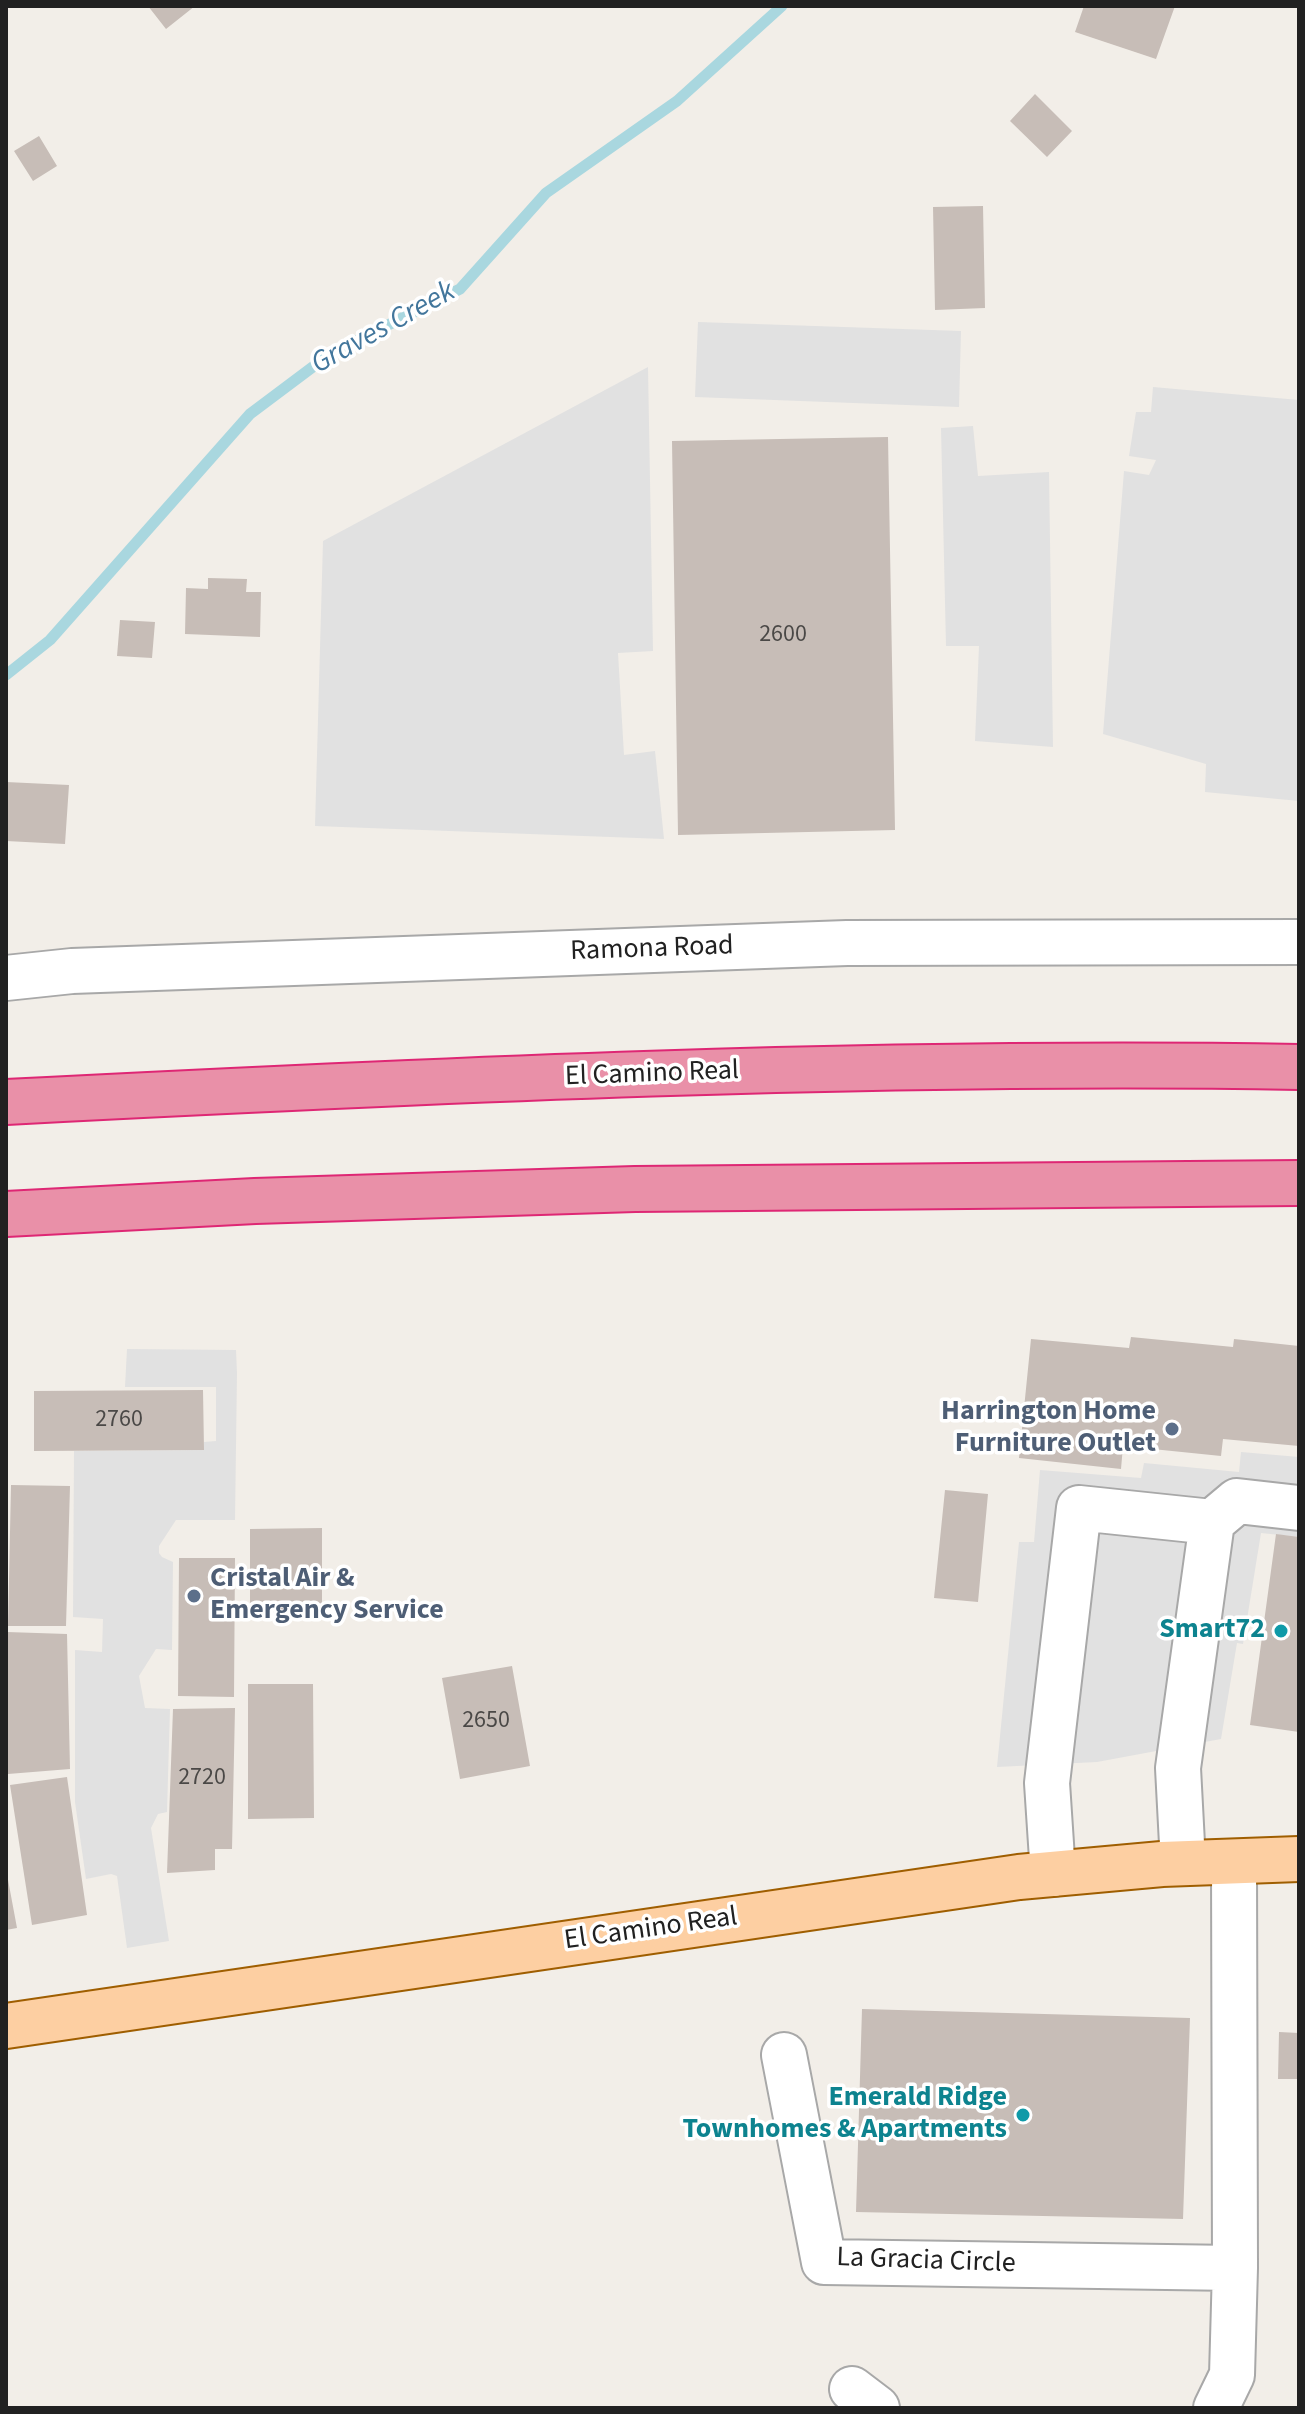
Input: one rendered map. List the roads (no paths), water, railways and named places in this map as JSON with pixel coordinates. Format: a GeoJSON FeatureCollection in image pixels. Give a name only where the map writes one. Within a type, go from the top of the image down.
{"type":"FeatureCollection","features":[{"type":"Feature","properties":{"kind":"highway","name":"El Camino Real"},"geometry":{"type":"LineString","coordinates":[[6,1102],[593,1076],[938,1068],[1299,1067]]}},
{"type":"Feature","properties":{"kind":"highway"},"geometry":{"type":"LineString","coordinates":[[6,1214],[255,1201],[635,1189],[1299,1183]]}},
{"type":"Feature","properties":{"kind":"main road","name":"El Camino Real"},"geometry":{"type":"LineString","coordinates":[[6,2026],[1053,1874],[1183,1863],[1299,1859]]}},
{"type":"Feature","properties":{"kind":"street","name":"Ramona Road"},"geometry":{"type":"LineString","coordinates":[[6,978],[72,971],[847,943],[1299,942]]}},
{"type":"Feature","properties":{"kind":"street"},"geometry":{"type":"LineString","coordinates":[[1183,1863],[1178,1768],[1212,1522],[1237,1501],[1299,1508]]}},
{"type":"Feature","properties":{"kind":"street"},"geometry":{"type":"LineString","coordinates":[[1053,1874],[1047,1783],[1079,1508],[1212,1522]]}},
{"type":"Feature","properties":{"kind":"street"},"geometry":{"type":"LineString","coordinates":[[1216,2408],[1232,2375],[1235,2268],[1234,1862]]}},
{"type":"Feature","properties":{"kind":"street","name":"La Gracia Circle"},"geometry":{"type":"LineString","coordinates":[[784,2055],[824,2262],[1235,2268]]}},
{"type":"Feature","properties":{"kind":"waterway","name":"Graves Creek"},"geometry":{"type":"LineString","coordinates":[[6,675],[50,640],[250,414],[330,354],[460,289],[546,193],[677,101],[782,6]]}},
{"type":"Feature","properties":{"kind":"place","name":"Harrington Home Furniture Outlet"},"geometry":{"type":"Point","coordinates":[1172,1429]}},
{"type":"Feature","properties":{"kind":"place","name":"Cristal Air & Emergency Service"},"geometry":{"type":"Point","coordinates":[194,1596]}},
{"type":"Feature","properties":{"kind":"place","name":"Smart72"},"geometry":{"type":"Point","coordinates":[1281,1631]}},
{"type":"Feature","properties":{"kind":"place","name":"Emerald Ridge Townhomes & Apartments"},"geometry":{"type":"Point","coordinates":[1023,2115]}}]}
